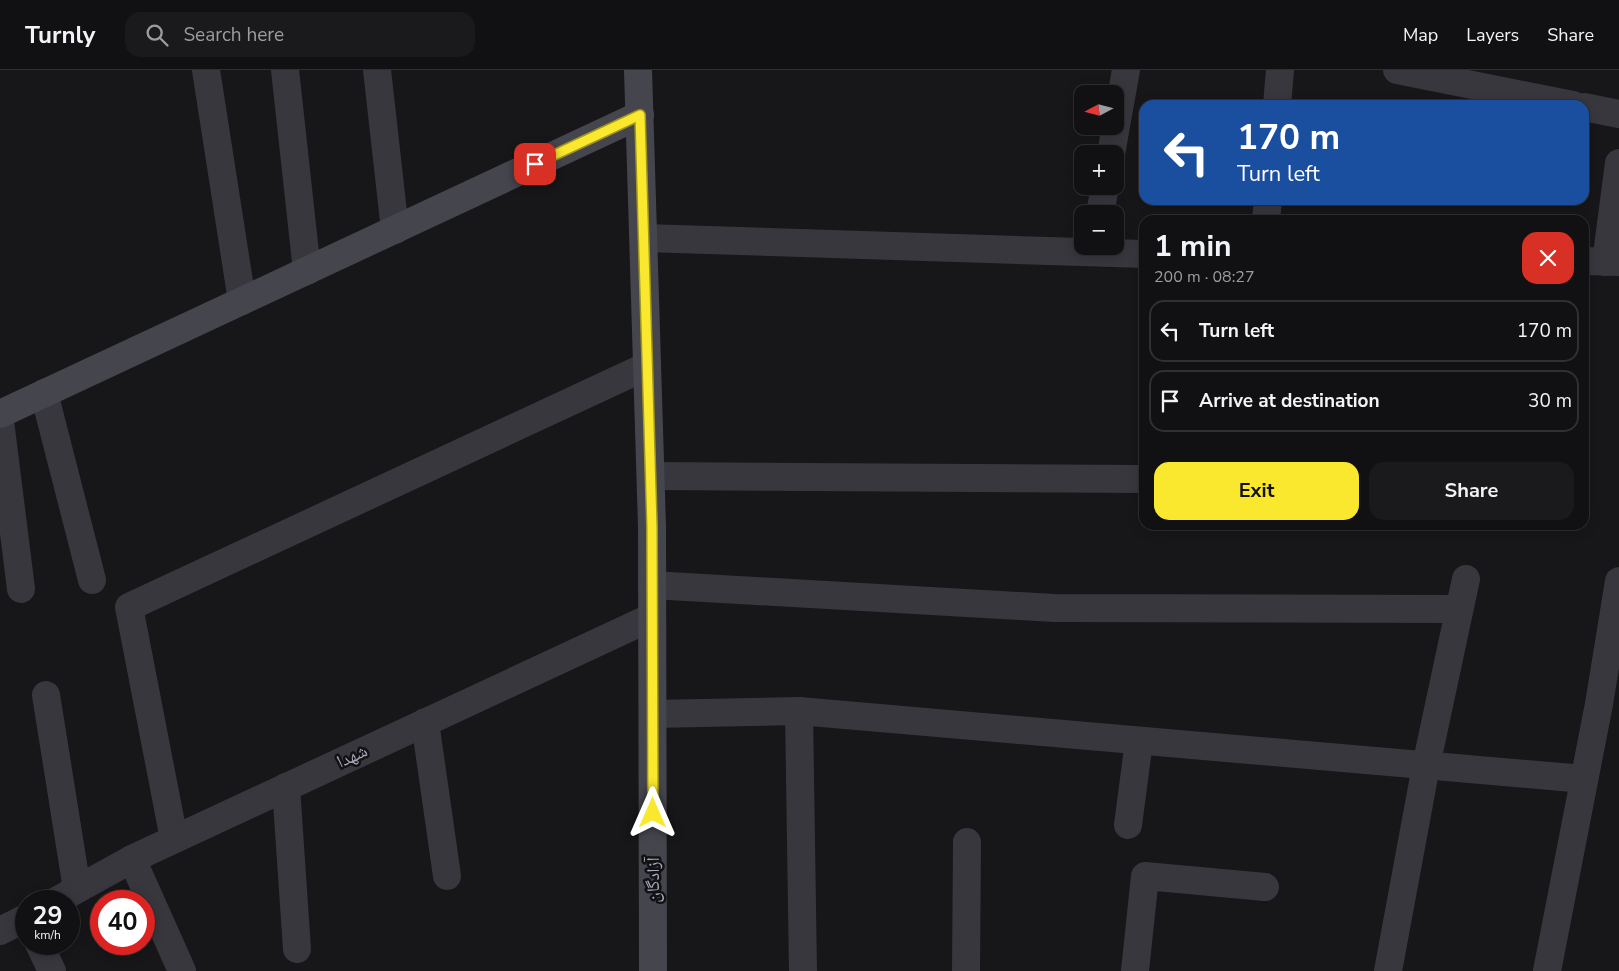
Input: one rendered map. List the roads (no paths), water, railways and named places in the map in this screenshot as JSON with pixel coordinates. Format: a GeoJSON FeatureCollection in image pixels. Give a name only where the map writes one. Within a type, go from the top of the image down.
{"type":"FeatureCollection","features":[{"type":"Feature","properties":{"kind":"street"},"geometry":{"type":"LineString","coordinates":[[206,70],[242,301]]}},
{"type":"Feature","properties":{"kind":"street"},"geometry":{"type":"LineString","coordinates":[[286,70],[306,271]]}},
{"type":"Feature","properties":{"kind":"street"},"geometry":{"type":"LineString","coordinates":[[377,70],[395,230]]}},
{"type":"Feature","properties":{"kind":"street","name":"آزادگان"},"geometry":{"type":"LineString","coordinates":[[638,70],[651,476],[654,971]]}},
{"type":"Feature","properties":{"kind":"street"},"geometry":{"type":"LineString","coordinates":[[1113,145],[1126,70]]}},
{"type":"Feature","properties":{"kind":"street"},"geometry":{"type":"LineString","coordinates":[[1277,100],[1280,70]]}},
{"type":"Feature","properties":{"kind":"street"},"geometry":{"type":"LineString","coordinates":[[1397,70],[1548,100]]}},
{"type":"Feature","properties":{"kind":"street"},"geometry":{"type":"LineString","coordinates":[[1589,108],[1619,114]]}},
{"type":"Feature","properties":{"kind":"street"},"geometry":{"type":"LineString","coordinates":[[0,414],[640,115]]}},
{"type":"Feature","properties":{"kind":"street"},"geometry":{"type":"LineString","coordinates":[[1603,261],[1619,163]]}},
{"type":"Feature","properties":{"kind":"street"},"geometry":{"type":"LineString","coordinates":[[644,238],[1074,249]]}},
{"type":"Feature","properties":{"kind":"street"},"geometry":{"type":"LineString","coordinates":[[1124,252],[1139,254]]}},
{"type":"Feature","properties":{"kind":"street"},"geometry":{"type":"LineString","coordinates":[[174,839],[129,607],[647,366]]}},
{"type":"Feature","properties":{"kind":"street"},"geometry":{"type":"LineString","coordinates":[[44,394],[92,580]]}},
{"type":"Feature","properties":{"kind":"street"},"geometry":{"type":"LineString","coordinates":[[0,421],[22,589]]}},
{"type":"Feature","properties":{"kind":"street"},"geometry":{"type":"LineString","coordinates":[[651,476],[1139,479]]}},
{"type":"Feature","properties":{"kind":"street"},"geometry":{"type":"LineString","coordinates":[[1388,971],[1426,766],[1466,579]]}},
{"type":"Feature","properties":{"kind":"street"},"geometry":{"type":"LineString","coordinates":[[1547,971],[1584,779],[1619,581]]}},
{"type":"Feature","properties":{"kind":"street"},"geometry":{"type":"LineString","coordinates":[[652,584],[1054,608],[1460,609]]}},
{"type":"Feature","properties":{"kind":"street","name":"شهدا"},"geometry":{"type":"LineString","coordinates":[[75,890],[174,839],[652,617]]}},
{"type":"Feature","properties":{"kind":"street"},"geometry":{"type":"LineString","coordinates":[[46,695],[66,890]]}},
{"type":"Feature","properties":{"kind":"street"},"geometry":{"type":"LineString","coordinates":[[653,714],[800,712],[1584,779]]}},
{"type":"Feature","properties":{"kind":"street"},"geometry":{"type":"LineString","coordinates":[[800,712],[803,971]]}},
{"type":"Feature","properties":{"kind":"street"},"geometry":{"type":"LineString","coordinates":[[424,722],[447,876]]}},
{"type":"Feature","properties":{"kind":"street"},"geometry":{"type":"LineString","coordinates":[[1128,825],[1139,740]]}},
{"type":"Feature","properties":{"kind":"street"},"geometry":{"type":"LineString","coordinates":[[286,787],[297,949]]}},
{"type":"Feature","properties":{"kind":"street"},"geometry":{"type":"LineString","coordinates":[[966,971],[967,842]]}},
{"type":"Feature","properties":{"kind":"street"},"geometry":{"type":"LineString","coordinates":[[132,859],[182,971]]}},
{"type":"Feature","properties":{"kind":"street"},"geometry":{"type":"LineString","coordinates":[[1135,971],[1145,876],[1265,887]]}},
{"type":"Feature","properties":{"kind":"street"},"geometry":{"type":"LineString","coordinates":[[0,932],[15,924]]}},
{"type":"Feature","properties":{"kind":"street"},"geometry":{"type":"LineString","coordinates":[[44,955],[52,971]]}}]}
